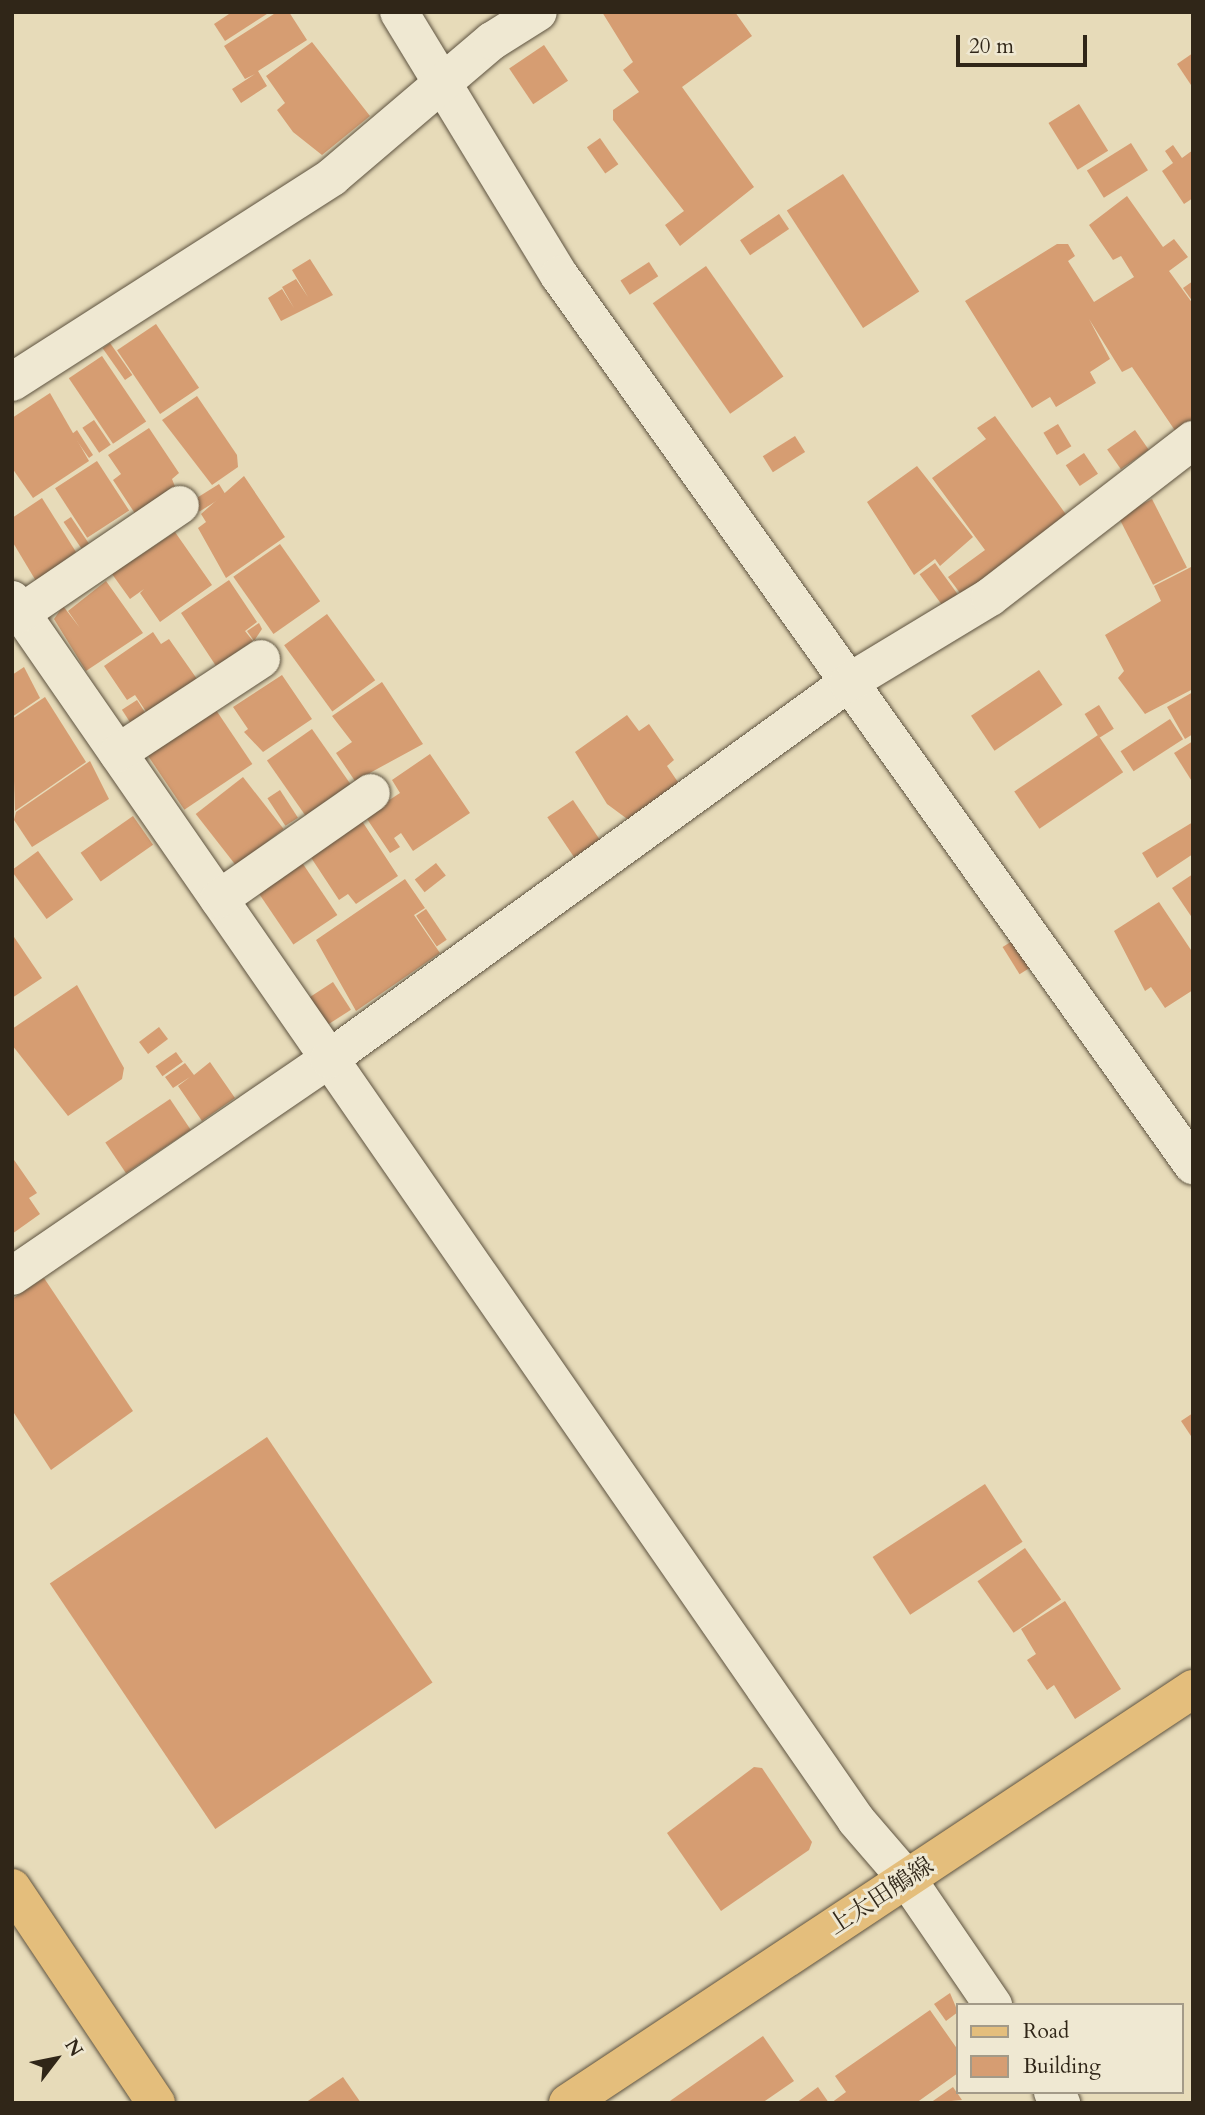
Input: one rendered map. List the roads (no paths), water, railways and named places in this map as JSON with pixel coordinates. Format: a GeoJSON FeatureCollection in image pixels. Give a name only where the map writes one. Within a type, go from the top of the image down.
{"type":"FeatureCollection","features":[{"type":"Feature","properties":{"kind":"main road","name":"上太田鵤線"},"geometry":{"type":"LineString","coordinates":[[568,2103],[1193,1689]]}},
{"type":"Feature","properties":{"kind":"main road"},"geometry":{"type":"LineString","coordinates":[[12,1888],[156,2103]]}},
{"type":"Feature","properties":{"kind":"street"},"geometry":{"type":"LineString","coordinates":[[399,12],[559,275],[1193,1165]]}},
{"type":"Feature","properties":{"kind":"street"},"geometry":{"type":"LineString","coordinates":[[12,382],[332,177],[444,86],[492,41],[538,12]]}},
{"type":"Feature","properties":{"kind":"street"},"geometry":{"type":"LineString","coordinates":[[12,1276],[329,1059],[848,683],[990,597],[1193,440]]}},
{"type":"Feature","properties":{"kind":"street"},"geometry":{"type":"LineString","coordinates":[[180,505],[17,606],[856,1820],[906,1879],[992,2003]]}},
{"type":"Feature","properties":{"kind":"street"},"geometry":{"type":"LineString","coordinates":[[118,753],[261,659]]}},
{"type":"Feature","properties":{"kind":"street"},"geometry":{"type":"LineString","coordinates":[[219,899],[371,793]]}}]}
